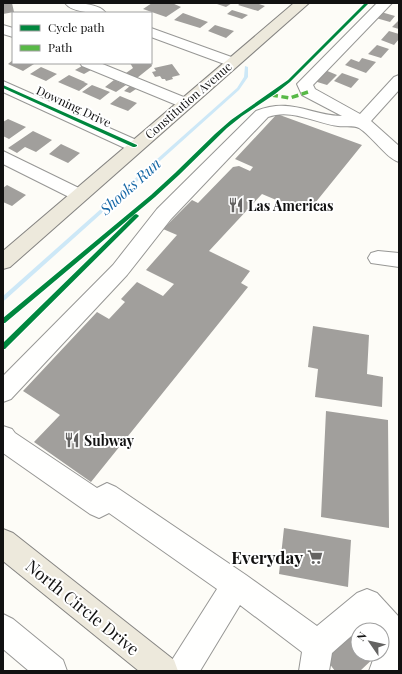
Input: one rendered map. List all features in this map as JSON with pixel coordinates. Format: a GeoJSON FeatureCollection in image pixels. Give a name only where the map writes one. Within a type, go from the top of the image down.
{"type":"FeatureCollection","features":[{"type":"Feature","properties":{"kind":"main road","name":"Constitution Avenue"},"geometry":{"type":"LineString","coordinates":[[6,254],[79,195],[302,3]]}},
{"type":"Feature","properties":{"kind":"main road","name":"North Circle Drive"},"geometry":{"type":"LineString","coordinates":[[3,543],[164,671]]}},
{"type":"Feature","properties":{"kind":"street"},"geometry":{"type":"LineString","coordinates":[[72,3],[96,12]]}},
{"type":"Feature","properties":{"kind":"street"},"geometry":{"type":"LineString","coordinates":[[385,3],[305,84],[308,92],[344,110],[362,122],[399,156]]}},
{"type":"Feature","properties":{"kind":"street"},"geometry":{"type":"LineString","coordinates":[[152,32],[232,62]]}},
{"type":"Feature","properties":{"kind":"street"},"geometry":{"type":"LineString","coordinates":[[89,64],[185,103]]}},
{"type":"Feature","properties":{"kind":"street"},"geometry":{"type":"LineString","coordinates":[[3,392],[120,270],[164,214],[262,114],[272,110],[298,111],[337,121],[362,122],[398,84]]}},
{"type":"Feature","properties":{"kind":"street","name":"Downing Drive"},"geometry":{"type":"LineString","coordinates":[[3,86],[135,146]]}},
{"type":"Feature","properties":{"kind":"street"},"geometry":{"type":"LineString","coordinates":[[3,157],[79,195]]}},
{"type":"Feature","properties":{"kind":"street"},"geometry":{"type":"LineString","coordinates":[[378,258],[399,260]]}},
{"type":"Feature","properties":{"kind":"street"},"geometry":{"type":"LineString","coordinates":[[3,437],[6,441],[236,585],[316,658],[367,603],[399,639]]}},
{"type":"Feature","properties":{"kind":"street"},"geometry":{"type":"LineString","coordinates":[[183,671],[236,585]]}},
{"type":"Feature","properties":{"kind":"street"},"geometry":{"type":"LineString","coordinates":[[3,629],[52,671]]}},
{"type":"Feature","properties":{"kind":"street"},"geometry":{"type":"LineString","coordinates":[[384,671],[399,657]]}},
{"type":"Feature","properties":{"kind":"building"},"geometry":{"type":"Polygon","coordinates":[[[12,3],[14,12],[3,14],[3,4],[12,3]]]}},
{"type":"Feature","properties":{"kind":"building"},"geometry":{"type":"Polygon","coordinates":[[[152,3],[172,3],[181,7],[166,17],[143,9],[152,3]]]}},
{"type":"Feature","properties":{"kind":"building"},"geometry":{"type":"Polygon","coordinates":[[[214,3],[232,3],[226,7],[214,3]]]}},
{"type":"Feature","properties":{"kind":"building"},"geometry":{"type":"Polygon","coordinates":[[[241,3],[256,3],[265,6],[258,11],[238,5],[241,3]]]}},
{"type":"Feature","properties":{"kind":"building"},"geometry":{"type":"Polygon","coordinates":[[[232,10],[248,15],[242,19],[227,14],[232,10]]]}},
{"type":"Feature","properties":{"kind":"building"},"geometry":{"type":"Polygon","coordinates":[[[381,12],[395,16],[390,22],[376,18],[381,12]]]}},
{"type":"Feature","properties":{"kind":"building"},"geometry":{"type":"Polygon","coordinates":[[[183,13],[208,22],[200,28],[174,20],[183,13]]]}},
{"type":"Feature","properties":{"kind":"building"},"geometry":{"type":"Polygon","coordinates":[[[399,20],[399,29],[392,27],[399,20]]]}},
{"type":"Feature","properties":{"kind":"building"},"geometry":{"type":"Polygon","coordinates":[[[215,25],[234,31],[226,38],[208,31],[215,25]]]}},
{"type":"Feature","properties":{"kind":"building"},"geometry":{"type":"Polygon","coordinates":[[[389,31],[399,34],[399,39],[394,45],[381,40],[389,31]]]}},
{"type":"Feature","properties":{"kind":"building"},"geometry":{"type":"Polygon","coordinates":[[[377,45],[389,49],[381,58],[368,54],[377,45]]]}},
{"type":"Feature","properties":{"kind":"building"},"geometry":{"type":"Polygon","coordinates":[[[362,58],[376,62],[366,73],[345,65],[351,59],[359,62],[362,58]]]}},
{"type":"Feature","properties":{"kind":"building"},"geometry":{"type":"Polygon","coordinates":[[[12,61],[12,64],[34,64],[23,71],[8,64],[12,61]]]}},
{"type":"Feature","properties":{"kind":"building"},"geometry":{"type":"Polygon","coordinates":[[[131,64],[151,64],[152,66],[137,78],[126,73],[133,68],[131,64]]]}},
{"type":"Feature","properties":{"kind":"building"},"geometry":{"type":"Polygon","coordinates":[[[172,64],[180,75],[172,77],[173,79],[166,81],[160,76],[155,77],[152,72],[156,71],[154,68],[172,64]]]}},
{"type":"Feature","properties":{"kind":"building"},"geometry":{"type":"Polygon","coordinates":[[[82,66],[91,70],[84,74],[75,70],[82,66]]]}},
{"type":"Feature","properties":{"kind":"building"},"geometry":{"type":"Polygon","coordinates":[[[41,67],[57,74],[46,81],[30,74],[41,67]]]}},
{"type":"Feature","properties":{"kind":"building"},"geometry":{"type":"Polygon","coordinates":[[[325,70],[337,75],[327,85],[314,81],[325,70]]]}},
{"type":"Feature","properties":{"kind":"building"},"geometry":{"type":"Polygon","coordinates":[[[342,73],[359,79],[351,88],[334,81],[342,73]]]}},
{"type":"Feature","properties":{"kind":"building"},"geometry":{"type":"Polygon","coordinates":[[[69,75],[88,84],[79,91],[58,82],[69,75]]]}},
{"type":"Feature","properties":{"kind":"building"},"geometry":{"type":"Polygon","coordinates":[[[114,80],[126,85],[116,92],[105,87],[114,80]]]}},
{"type":"Feature","properties":{"kind":"building"},"geometry":{"type":"Polygon","coordinates":[[[92,85],[110,92],[100,100],[82,92],[92,85]]]}},
{"type":"Feature","properties":{"kind":"building"},"geometry":{"type":"Polygon","coordinates":[[[130,86],[136,89],[130,93],[124,91],[130,86]]]}},
{"type":"Feature","properties":{"kind":"building"},"geometry":{"type":"Polygon","coordinates":[[[120,96],[137,103],[128,111],[110,104],[120,96]]]}},
{"type":"Feature","properties":{"kind":"building"},"geometry":{"type":"Polygon","coordinates":[[[277,114],[362,145],[307,213],[262,194],[209,251],[250,271],[241,283],[248,287],[91,482],[34,442],[60,415],[23,391],[97,312],[109,319],[125,302],[121,299],[137,282],[163,296],[174,284],[146,270],[177,235],[163,229],[192,200],[198,203],[233,167],[239,166],[250,171],[253,167],[235,159],[277,114]]]}},
{"type":"Feature","properties":{"kind":"building"},"geometry":{"type":"Polygon","coordinates":[[[8,119],[26,127],[9,139],[3,136],[3,122],[8,119]]]}},
{"type":"Feature","properties":{"kind":"building"},"geometry":{"type":"Polygon","coordinates":[[[33,131],[52,140],[36,152],[25,147],[17,153],[8,148],[33,131]]]}},
{"type":"Feature","properties":{"kind":"building"},"geometry":{"type":"Polygon","coordinates":[[[61,144],[80,153],[68,163],[49,154],[61,144]]]}},
{"type":"Feature","properties":{"kind":"building"},"geometry":{"type":"Polygon","coordinates":[[[7,185],[26,195],[12,206],[3,202],[3,188],[7,185]]]}},
{"type":"Feature","properties":{"kind":"building"},"geometry":{"type":"Polygon","coordinates":[[[313,326],[369,335],[367,374],[383,377],[382,407],[315,397],[318,369],[308,367],[313,326]]]}},
{"type":"Feature","properties":{"kind":"building"},"geometry":{"type":"Polygon","coordinates":[[[326,411],[388,420],[389,528],[321,517],[326,411]]]}},
{"type":"Feature","properties":{"kind":"building","name":"Everyday"},"geometry":{"type":"Polygon","coordinates":[[[284,528],[351,540],[348,587],[279,574],[284,528]]]}},
{"type":"Feature","properties":{"kind":"building"},"geometry":{"type":"Polygon","coordinates":[[[350,637],[350,662],[370,662],[360,671],[335,671],[326,659],[350,637]]]}},
{"type":"Feature","properties":{"kind":"waterway","name":"Shooks Run"},"geometry":{"type":"LineString","coordinates":[[3,299],[238,89],[246,77],[246,67]]}},
{"type":"Feature","properties":{"kind":"marked path"},"geometry":{"type":"LineString","coordinates":[[271,95],[290,98],[308,92]]}},
{"type":"Feature","properties":{"kind":"cycle path"},"geometry":{"type":"LineString","coordinates":[[3,321],[153,196],[216,135],[249,109],[289,81],[367,3]]}},
{"type":"Feature","properties":{"kind":"cycle path"},"geometry":{"type":"LineString","coordinates":[[3,86],[135,146]]}},
{"type":"Feature","properties":{"kind":"cycle path"},"geometry":{"type":"LineString","coordinates":[[3,347],[136,216]]}},
{"type":"Feature","properties":{"kind":"place","name":"Las Americas"},"geometry":{"type":"Point","coordinates":[236,205]}},
{"type":"Feature","properties":{"kind":"place","name":"Subway"},"geometry":{"type":"Point","coordinates":[72,440]}},
{"type":"Feature","properties":{"kind":"place","name":"Everyday"},"geometry":{"type":"Point","coordinates":[315,557]}}]}
